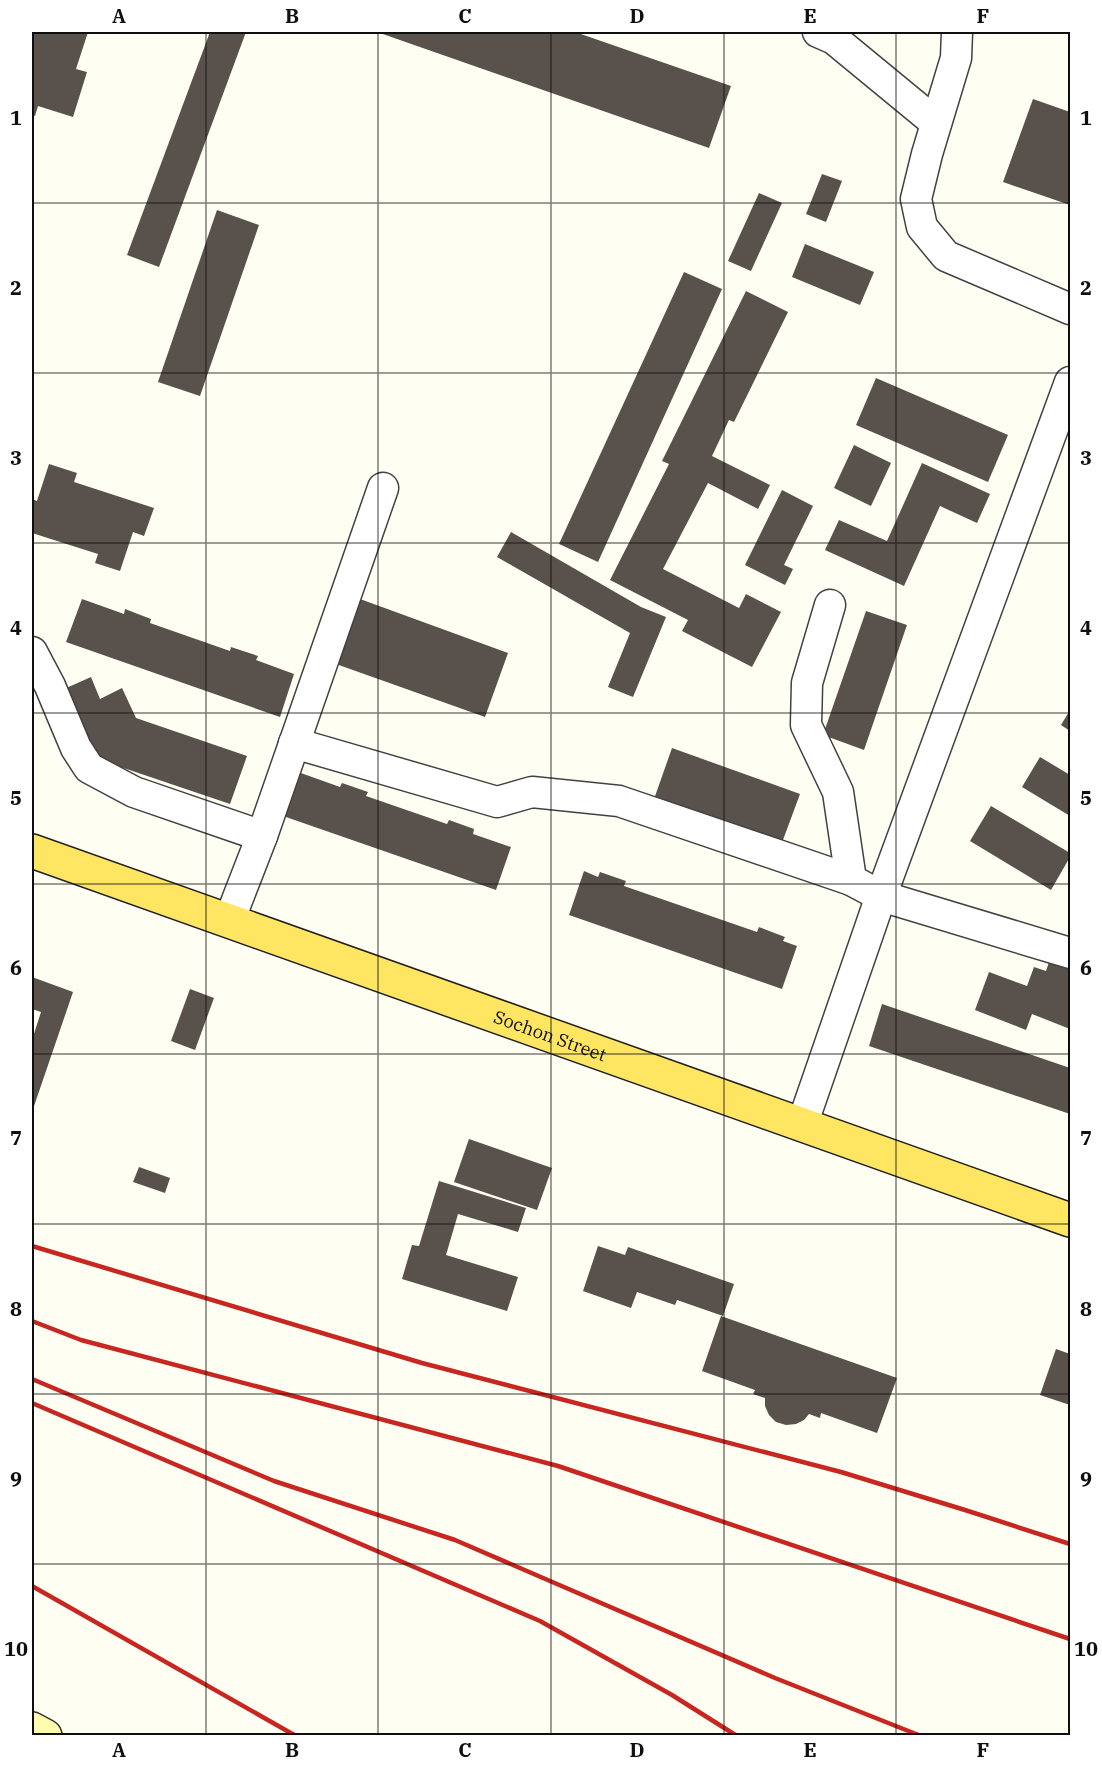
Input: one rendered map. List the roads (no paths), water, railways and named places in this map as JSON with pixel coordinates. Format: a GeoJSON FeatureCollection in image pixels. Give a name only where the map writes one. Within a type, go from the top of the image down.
{"type":"FeatureCollection","features":[{"type":"Feature","properties":{"kind":"main road","name":"Sochon Street"},"geometry":{"type":"LineString","coordinates":[[32,851],[1071,1220]]}},
{"type":"Feature","properties":{"kind":"street"},"geometry":{"type":"LineString","coordinates":[[818,32],[834,39],[936,123]]}},
{"type":"Feature","properties":{"kind":"street"},"geometry":{"type":"LineString","coordinates":[[957,32],[956,58],[916,199],[922,227],[945,256],[1071,309]]}},
{"type":"Feature","properties":{"kind":"street"},"geometry":{"type":"LineString","coordinates":[[802,1125],[881,896],[1071,382]]}},
{"type":"Feature","properties":{"kind":"street"},"geometry":{"type":"LineString","coordinates":[[230,921],[262,836],[383,488]]}},
{"type":"Feature","properties":{"kind":"street"},"geometry":{"type":"LineString","coordinates":[[830,605],[807,683],[807,725],[838,792],[851,880]]}},
{"type":"Feature","properties":{"kind":"street"},"geometry":{"type":"LineString","coordinates":[[32,652],[50,686],[76,748],[89,768],[134,792],[262,836]]}},
{"type":"Feature","properties":{"kind":"street"},"geometry":{"type":"LineString","coordinates":[[294,743],[497,802],[532,792],[619,801],[851,880],[881,896],[1071,953]]}},
{"type":"Feature","properties":{"kind":"street"},"geometry":{"type":"LineString","coordinates":[[32,1729],[45,1736]]}},
{"type":"Feature","properties":{"kind":"railway"},"geometry":{"type":"LineString","coordinates":[[32,1246],[422,1363],[841,1472],[1070,1544]]}},
{"type":"Feature","properties":{"kind":"railway"},"geometry":{"type":"LineString","coordinates":[[32,1321],[81,1340],[558,1466],[1070,1639]]}},
{"type":"Feature","properties":{"kind":"railway"},"geometry":{"type":"LineString","coordinates":[[32,1379],[274,1481],[455,1540],[775,1678],[921,1736]]}},
{"type":"Feature","properties":{"kind":"railway"},"geometry":{"type":"LineString","coordinates":[[32,1403],[540,1621],[672,1695],[737,1736]]}},
{"type":"Feature","properties":{"kind":"railway"},"geometry":{"type":"LineString","coordinates":[[32,1586],[296,1736]]}}]}
